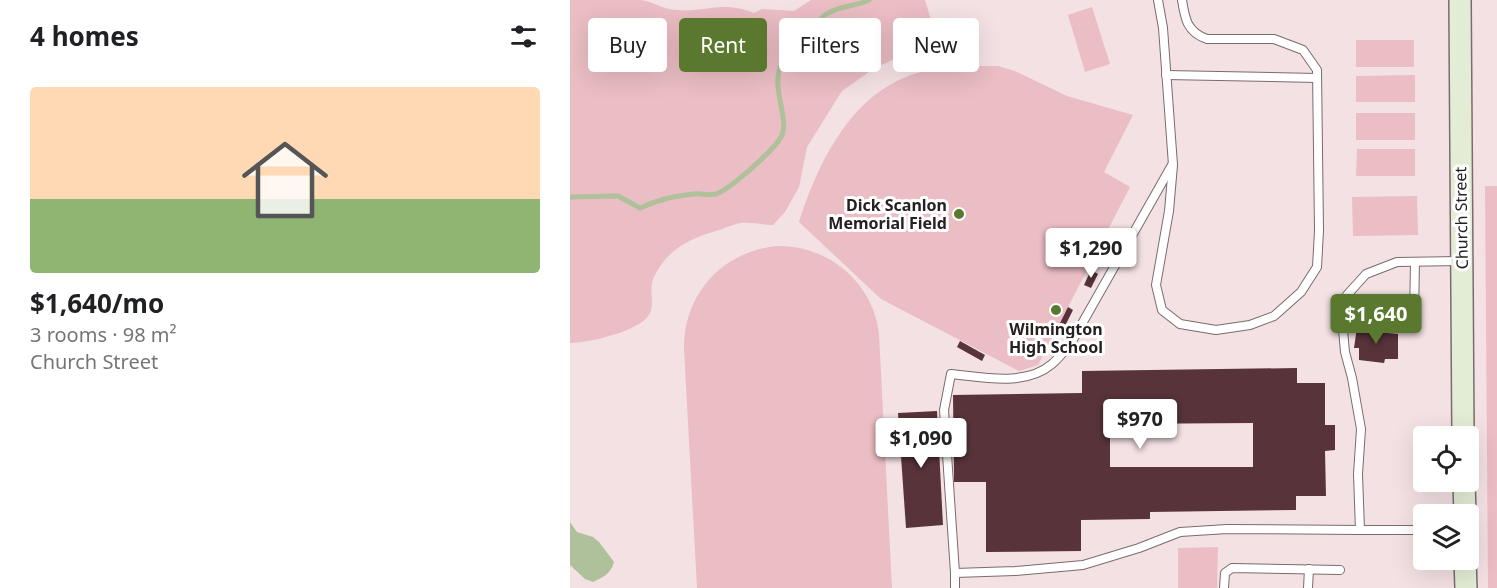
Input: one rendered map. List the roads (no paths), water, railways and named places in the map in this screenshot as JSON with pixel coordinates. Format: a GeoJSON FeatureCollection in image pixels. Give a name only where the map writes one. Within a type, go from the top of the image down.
{"type":"FeatureCollection","features":[{"type":"Feature","properties":{"kind":"main road","name":"Church Street"},"geometry":{"type":"LineString","coordinates":[[1460,0],[1463,426]]}},
{"type":"Feature","properties":{"kind":"main road"},"geometry":{"type":"LineString","coordinates":[[1465,570],[1466,588]]}},
{"type":"Feature","properties":{"kind":"lane"},"geometry":{"type":"LineString","coordinates":[[1158,0],[1173,162],[1169,211],[1156,285],[1162,310],[1180,324],[1216,330],[1250,326],[1274,316],[1301,292],[1317,267],[1319,231],[1317,70],[1303,50],[1274,39],[1207,39],[1199,36],[1187,25],[1182,0]]}},
{"type":"Feature","properties":{"kind":"lane"},"geometry":{"type":"LineString","coordinates":[[1166,75],[1317,78]]}},
{"type":"Feature","properties":{"kind":"lane"},"geometry":{"type":"LineString","coordinates":[[955,588],[944,410],[951,374],[1009,379],[1036,373],[1050,365],[1071,344],[1173,162]]}},
{"type":"Feature","properties":{"kind":"lane"},"geometry":{"type":"LineString","coordinates":[[1360,530],[1358,474],[1361,429],[1345,352],[1342,319],[1347,296],[1366,274],[1397,262],[1461,261]]}},
{"type":"Feature","properties":{"kind":"lane"},"geometry":{"type":"LineString","coordinates":[[1414,262],[1414,317]]}},
{"type":"Feature","properties":{"kind":"lane"},"geometry":{"type":"LineString","coordinates":[[954,573],[1083,565],[1139,548],[1180,532],[1227,529],[1413,530]]}},
{"type":"Feature","properties":{"kind":"lane"},"geometry":{"type":"LineString","coordinates":[[1224,588],[1225,573],[1232,568],[1340,570]]}},
{"type":"Feature","properties":{"kind":"lane"},"geometry":{"type":"LineString","coordinates":[[1308,588],[1309,569]]}},
{"type":"Feature","properties":{"kind":"waterway"},"geometry":{"type":"LineString","coordinates":[[570,197],[618,196],[640,208],[672,197],[696,194],[713,195],[723,191],[762,159],[782,135],[784,121],[778,85],[780,67],[796,56],[825,15],[836,9],[869,0]]}},
{"type":"Feature","properties":{"kind":"place","name":"Dick Scanlon Memorial Field"},"geometry":{"type":"Point","coordinates":[959,214]}},
{"type":"Feature","properties":{"kind":"place","name":"Wilmington High School"},"geometry":{"type":"Point","coordinates":[1056,310]}}]}
